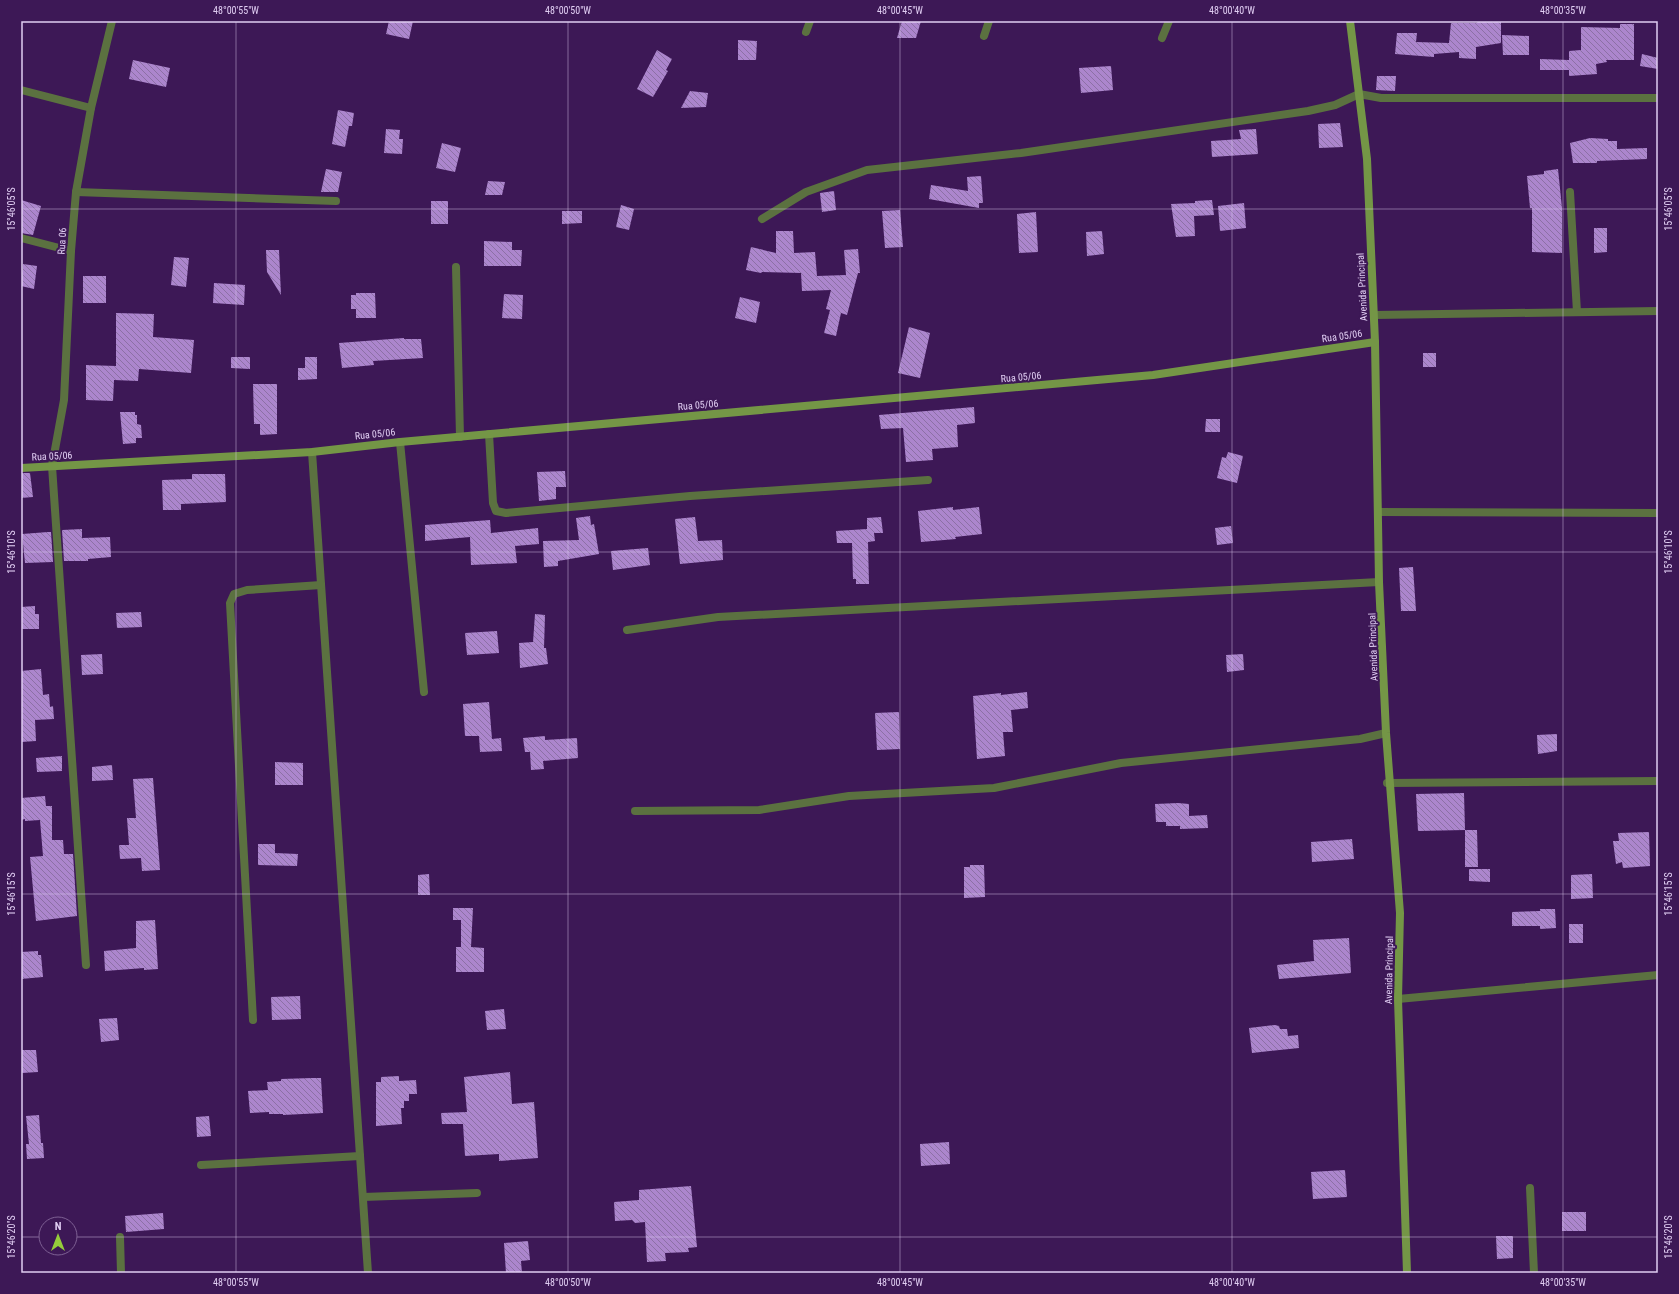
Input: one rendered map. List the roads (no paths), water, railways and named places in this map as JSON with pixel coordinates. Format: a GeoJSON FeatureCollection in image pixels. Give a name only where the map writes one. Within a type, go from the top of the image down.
{"type":"FeatureCollection","features":[{"type":"Feature","properties":{"kind":"street","name":"Rua 06"},"geometry":{"type":"LineString","coordinates":[[86,965],[52,466],[64,400],[71,251],[76,192],[91,108],[112,21]]}},
{"type":"Feature","properties":{"kind":"street"},"geometry":{"type":"LineString","coordinates":[[806,32],[810,21]]}},
{"type":"Feature","properties":{"kind":"street"},"geometry":{"type":"LineString","coordinates":[[984,36],[989,21]]}},
{"type":"Feature","properties":{"kind":"street"},"geometry":{"type":"LineString","coordinates":[[1162,38],[1168,21]]}},
{"type":"Feature","properties":{"kind":"street","name":"Avenida Principal"},"geometry":{"type":"LineString","coordinates":[[1350,21],[1367,160],[1375,342],[1379,582],[1389,783],[1400,913],[1398,999],[1407,1273]]}},
{"type":"Feature","properties":{"kind":"street"},"geometry":{"type":"LineString","coordinates":[[21,90],[91,108]]}},
{"type":"Feature","properties":{"kind":"street"},"geometry":{"type":"LineString","coordinates":[[762,219],[806,192],[866,170],[1021,153],[1308,111],[1335,106],[1359,94],[1381,98],[1658,98]]}},
{"type":"Feature","properties":{"kind":"street"},"geometry":{"type":"LineString","coordinates":[[76,192],[336,201]]}},
{"type":"Feature","properties":{"kind":"street"},"geometry":{"type":"LineString","coordinates":[[1570,192],[1577,312]]}},
{"type":"Feature","properties":{"kind":"street"},"geometry":{"type":"LineString","coordinates":[[21,238],[71,251]]}},
{"type":"Feature","properties":{"kind":"street"},"geometry":{"type":"LineString","coordinates":[[456,267],[460,437]]}},
{"type":"Feature","properties":{"kind":"street"},"geometry":{"type":"LineString","coordinates":[[1374,315],[1658,311]]}},
{"type":"Feature","properties":{"kind":"street","name":"Rua 05/06"},"geometry":{"type":"LineString","coordinates":[[21,468],[312,452],[400,442],[1153,375],[1375,342]]}},
{"type":"Feature","properties":{"kind":"street"},"geometry":{"type":"LineString","coordinates":[[489,434],[493,503],[496,511],[506,513],[690,496],[928,480]]}},
{"type":"Feature","properties":{"kind":"street"},"geometry":{"type":"LineString","coordinates":[[400,442],[424,692]]}},
{"type":"Feature","properties":{"kind":"street"},"geometry":{"type":"LineString","coordinates":[[312,452],[368,1273]]}},
{"type":"Feature","properties":{"kind":"street"},"geometry":{"type":"LineString","coordinates":[[1378,512],[1658,513]]}},
{"type":"Feature","properties":{"kind":"street"},"geometry":{"type":"LineString","coordinates":[[627,630],[718,617],[1379,582]]}},
{"type":"Feature","properties":{"kind":"street"},"geometry":{"type":"LineString","coordinates":[[253,1020],[230,603],[234,594],[247,590],[321,585]]}},
{"type":"Feature","properties":{"kind":"street"},"geometry":{"type":"LineString","coordinates":[[635,811],[758,810],[849,796],[994,788],[1121,763],[1360,739],[1386,733]]}},
{"type":"Feature","properties":{"kind":"street"},"geometry":{"type":"LineString","coordinates":[[1389,783],[1658,781]]}},
{"type":"Feature","properties":{"kind":"street"},"geometry":{"type":"LineString","coordinates":[[1398,999],[1658,975]]}},
{"type":"Feature","properties":{"kind":"street"},"geometry":{"type":"LineString","coordinates":[[200,1165],[360,1156]]}},
{"type":"Feature","properties":{"kind":"street"},"geometry":{"type":"LineString","coordinates":[[1530,1188],[1534,1273]]}},
{"type":"Feature","properties":{"kind":"street"},"geometry":{"type":"LineString","coordinates":[[363,1196],[477,1193]]}},
{"type":"Feature","properties":{"kind":"street"},"geometry":{"type":"LineString","coordinates":[[120,1237],[121,1273]]}}]}
